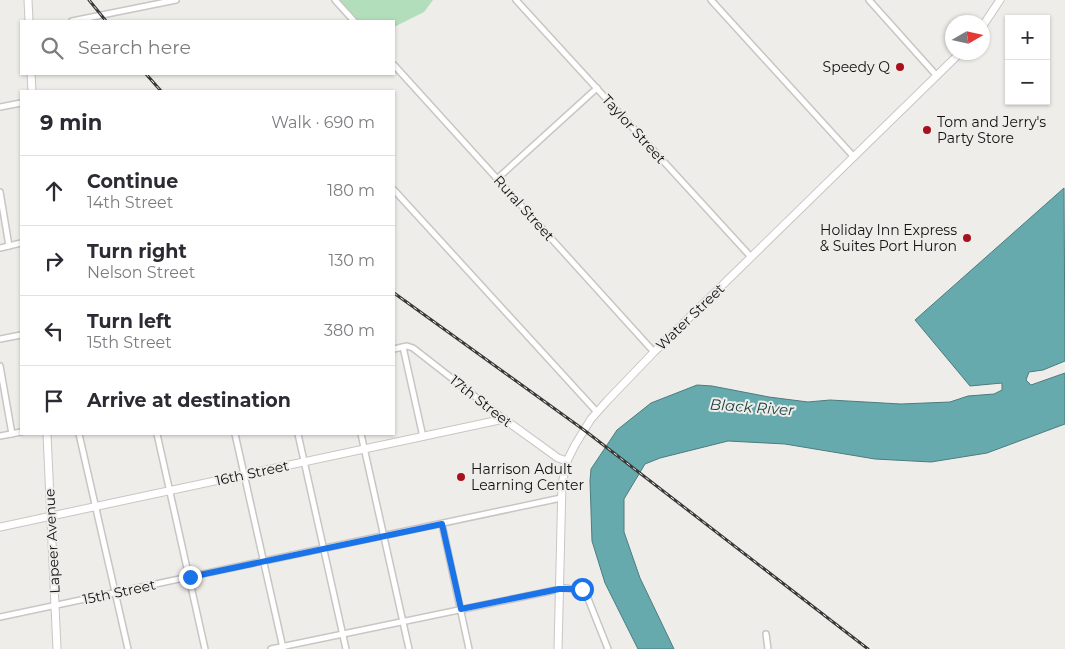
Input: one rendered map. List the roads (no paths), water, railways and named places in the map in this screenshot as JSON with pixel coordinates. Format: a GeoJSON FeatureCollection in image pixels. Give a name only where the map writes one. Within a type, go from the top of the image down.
{"type":"FeatureCollection","features":[{"type":"Feature","properties":{"kind":"street"},"geometry":{"type":"LineString","coordinates":[[28,0],[29,20]]}},
{"type":"Feature","properties":{"kind":"street"},"geometry":{"type":"LineString","coordinates":[[77,20],[176,0]]}},
{"type":"Feature","properties":{"kind":"street"},"geometry":{"type":"LineString","coordinates":[[335,0],[353,20]]}},
{"type":"Feature","properties":{"kind":"street","name":"Taylor Street"},"geometry":{"type":"LineString","coordinates":[[516,0],[751,257]]}},
{"type":"Feature","properties":{"kind":"street"},"geometry":{"type":"LineString","coordinates":[[711,0],[854,157]]}},
{"type":"Feature","properties":{"kind":"street"},"geometry":{"type":"LineString","coordinates":[[869,0],[937,76]]}},
{"type":"Feature","properties":{"kind":"street"},"geometry":{"type":"LineString","coordinates":[[990,15],[1000,0]]}},
{"type":"Feature","properties":{"kind":"street","name":"Water Street"},"geometry":{"type":"LineString","coordinates":[[558,649],[561,498],[567,461],[574,445],[597,412],[654,352],[953,60]]}},
{"type":"Feature","properties":{"kind":"street","name":"Rural Street"},"geometry":{"type":"LineString","coordinates":[[395,65],[654,352]]}},
{"type":"Feature","properties":{"kind":"street"},"geometry":{"type":"LineString","coordinates":[[31,75],[32,90]]}},
{"type":"Feature","properties":{"kind":"street"},"geometry":{"type":"LineString","coordinates":[[498,178],[597,88]]}},
{"type":"Feature","properties":{"kind":"street"},"geometry":{"type":"LineString","coordinates":[[0,107],[20,103]]}},
{"type":"Feature","properties":{"kind":"street"},"geometry":{"type":"LineString","coordinates":[[395,191],[597,412]]}},
{"type":"Feature","properties":{"kind":"street"},"geometry":{"type":"LineString","coordinates":[[0,192],[9,246]]}},
{"type":"Feature","properties":{"kind":"street"},"geometry":{"type":"LineString","coordinates":[[0,248],[20,243]]}},
{"type":"Feature","properties":{"kind":"street"},"geometry":{"type":"LineString","coordinates":[[0,339],[20,334]]}},
{"type":"Feature","properties":{"kind":"street"},"geometry":{"type":"LineString","coordinates":[[395,349],[403,347],[423,437]]}},
{"type":"Feature","properties":{"kind":"street","name":"17th Street"},"geometry":{"type":"LineString","coordinates":[[403,347],[413,348],[504,419],[558,458],[567,461]]}},
{"type":"Feature","properties":{"kind":"street"},"geometry":{"type":"LineString","coordinates":[[0,366],[12,434]]}},
{"type":"Feature","properties":{"kind":"street","name":"16th Street"},"geometry":{"type":"LineString","coordinates":[[0,527],[504,419]]}},
{"type":"Feature","properties":{"kind":"street"},"geometry":{"type":"LineString","coordinates":[[0,436],[20,432]]}},
{"type":"Feature","properties":{"kind":"street","name":"Lapeer Avenue"},"geometry":{"type":"LineString","coordinates":[[47,435],[57,649]]}},
{"type":"Feature","properties":{"kind":"street"},"geometry":{"type":"LineString","coordinates":[[79,435],[128,649]]}},
{"type":"Feature","properties":{"kind":"street"},"geometry":{"type":"LineString","coordinates":[[157,435],[205,649]]}},
{"type":"Feature","properties":{"kind":"street"},"geometry":{"type":"LineString","coordinates":[[235,435],[283,648]]}},
{"type":"Feature","properties":{"kind":"street"},"geometry":{"type":"LineString","coordinates":[[298,435],[346,649]]}},
{"type":"Feature","properties":{"kind":"street"},"geometry":{"type":"LineString","coordinates":[[361,435],[409,649]]}},
{"type":"Feature","properties":{"kind":"street","name":"15th Street"},"geometry":{"type":"LineString","coordinates":[[0,617],[561,498]]}},
{"type":"Feature","properties":{"kind":"street"},"geometry":{"type":"LineString","coordinates":[[442,524],[470,649]]}},
{"type":"Feature","properties":{"kind":"street"},"geometry":{"type":"LineString","coordinates":[[271,649],[559,589],[585,591],[608,649]]}},
{"type":"Feature","properties":{"kind":"street"},"geometry":{"type":"LineString","coordinates":[[766,634],[768,649]]}},
{"type":"Feature","properties":{"kind":"water","name":"Black River"},"geometry":{"type":"Polygon","coordinates":[[[1064,188],[1065,361],[1043,370],[1029,372],[1026,380],[1031,385],[1065,373],[1065,424],[987,453],[931,462],[875,459],[785,444],[728,441],[660,458],[645,464],[624,499],[624,532],[640,578],[674,649],[638,649],[605,583],[592,541],[591,469],[617,430],[651,403],[697,385],[808,402],[830,400],[901,404],[950,402],[968,396],[994,394],[1002,390],[1002,383],[970,386],[915,320],[1064,188]]]}},
{"type":"Feature","properties":{"kind":"railway"},"geometry":{"type":"LineString","coordinates":[[89,0],[105,20]]}},
{"type":"Feature","properties":{"kind":"railway"},"geometry":{"type":"LineString","coordinates":[[147,75],[160,90]]}},
{"type":"Feature","properties":{"kind":"railway"},"geometry":{"type":"LineString","coordinates":[[395,294],[584,430],[868,649]]}},
{"type":"Feature","properties":{"kind":"place","name":"Speedy Q"},"geometry":{"type":"Point","coordinates":[900,67]}},
{"type":"Feature","properties":{"kind":"place","name":"Tom and Jerry's Party Store"},"geometry":{"type":"Point","coordinates":[927,130]}},
{"type":"Feature","properties":{"kind":"place","name":"Holiday Inn Express & Suites Port Huron"},"geometry":{"type":"Point","coordinates":[967,238]}},
{"type":"Feature","properties":{"kind":"place","name":"Harrison Adult Learning Center"},"geometry":{"type":"Point","coordinates":[461,477]}}]}
